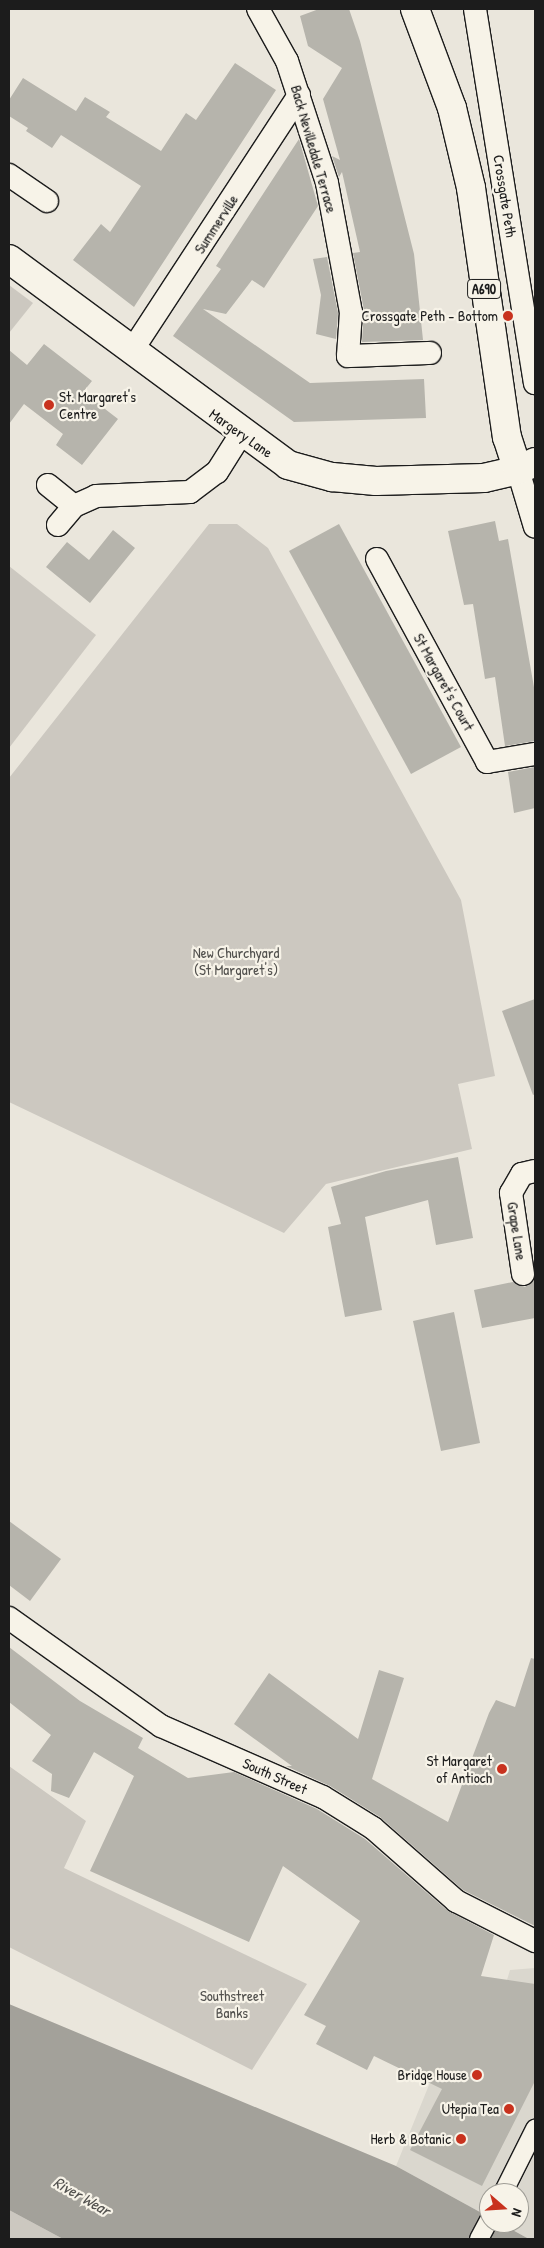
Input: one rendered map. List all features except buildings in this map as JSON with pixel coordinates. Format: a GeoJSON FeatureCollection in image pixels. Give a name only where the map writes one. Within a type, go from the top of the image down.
{"type":"FeatureCollection","features":[{"type":"Feature","properties":{"kind":"main road","name":"A690"},"geometry":{"type":"LineString","coordinates":[[415,9],[452,108],[471,188],[495,372],[507,437],[527,466]]}},
{"type":"Feature","properties":{"kind":"main road","name":"Margery Lane"},"geometry":{"type":"LineString","coordinates":[[9,259],[241,434],[288,465],[332,477],[451,480],[484,478],[527,466]]}},
{"type":"Feature","properties":{"kind":"street","name":"Back Nevilledale Terrace"},"geometry":{"type":"LineString","coordinates":[[258,9],[287,61],[327,183],[343,258],[351,312],[348,356],[430,353]]}},
{"type":"Feature","properties":{"kind":"street","name":"Crossgate Peth"},"geometry":{"type":"LineString","coordinates":[[475,9],[535,383]]}},
{"type":"Feature","properties":{"kind":"street","name":"Summerville"},"geometry":{"type":"LineString","coordinates":[[131,352],[299,95]]}},
{"type":"Feature","properties":{"kind":"street"},"geometry":{"type":"LineString","coordinates":[[9,175],[46,201]]}},
{"type":"Feature","properties":{"kind":"street"},"geometry":{"type":"LineString","coordinates":[[58,525],[74,506],[96,496],[122,492],[170,496],[190,492],[217,472],[241,434]]}},
{"type":"Feature","properties":{"kind":"street"},"geometry":{"type":"LineString","coordinates":[[527,466],[535,527]]}},
{"type":"Feature","properties":{"kind":"street"},"geometry":{"type":"LineString","coordinates":[[48,485],[74,506]]}},
{"type":"Feature","properties":{"kind":"street","name":"St Margaret's Court"},"geometry":{"type":"LineString","coordinates":[[376,559],[487,762],[535,754]]}},
{"type":"Feature","properties":{"kind":"street","name":"Grape Lane"},"geometry":{"type":"LineString","coordinates":[[523,1274],[511,1193],[522,1174],[535,1171]]}},
{"type":"Feature","properties":{"kind":"street","name":"South Street"},"geometry":{"type":"LineString","coordinates":[[9,1618],[161,1726],[332,1802],[373,1828],[470,1910],[535,1941]]}},
{"type":"Feature","properties":{"kind":"street"},"geometry":{"type":"LineString","coordinates":[[508,2183],[535,2129]]}},
{"type":"Feature","properties":{"kind":"shaded area"},"geometry":{"type":"Polygon","coordinates":[[[535,1968],[535,2239],[529,2239],[518,2233],[529,2233],[529,2183],[479,2183],[479,2212],[396,2166],[451,2031],[491,2033],[510,1970],[535,1968]]]}},
{"type":"Feature","properties":{"kind":"green space"},"geometry":{"type":"Polygon","coordinates":[[[9,285],[33,303],[9,333],[9,285]]]}},
{"type":"Feature","properties":{"kind":"green space","name":"New Churchyard (St Margaret's)"},"geometry":{"type":"Polygon","coordinates":[[[209,524],[237,524],[268,548],[461,900],[495,1076],[458,1084],[472,1149],[326,1184],[284,1233],[9,1102],[9,778],[209,524]]]}},
{"type":"Feature","properties":{"kind":"green space"},"geometry":{"type":"Polygon","coordinates":[[[9,566],[96,635],[9,748],[9,566]]]}},
{"type":"Feature","properties":{"kind":"green space","name":"Southstreet Banks"},"geometry":{"type":"Polygon","coordinates":[[[9,1766],[86,1821],[64,1868],[307,1984],[252,2070],[9,1947],[9,1766]]]}},
{"type":"Feature","properties":{"kind":"green space"},"geometry":{"type":"Polygon","coordinates":[[[9,2210],[63,2239],[9,2239],[9,2210]]]}},
{"type":"Feature","properties":{"kind":"water","name":"River Wear"},"geometry":{"type":"Polygon","coordinates":[[[9,2004],[396,2166],[479,2212],[479,2233],[518,2233],[529,2239],[63,2239],[9,2210],[9,2004]]]}},
{"type":"Feature","properties":{"kind":"place","name":"Crossgate Peth - Bottom"},"geometry":{"type":"Point","coordinates":[508,316]}},
{"type":"Feature","properties":{"kind":"place","name":"St. Margaret's Centre"},"geometry":{"type":"Point","coordinates":[49,405]}},
{"type":"Feature","properties":{"kind":"place","name":"St Margaret of Antioch"},"geometry":{"type":"Point","coordinates":[502,1769]}},
{"type":"Feature","properties":{"kind":"place","name":"Bridge House"},"geometry":{"type":"Point","coordinates":[477,2075]}},
{"type":"Feature","properties":{"kind":"place","name":"Utepia Tea"},"geometry":{"type":"Point","coordinates":[509,2109]}},
{"type":"Feature","properties":{"kind":"place","name":"Herb & Botanic"},"geometry":{"type":"Point","coordinates":[461,2139]}}]}
